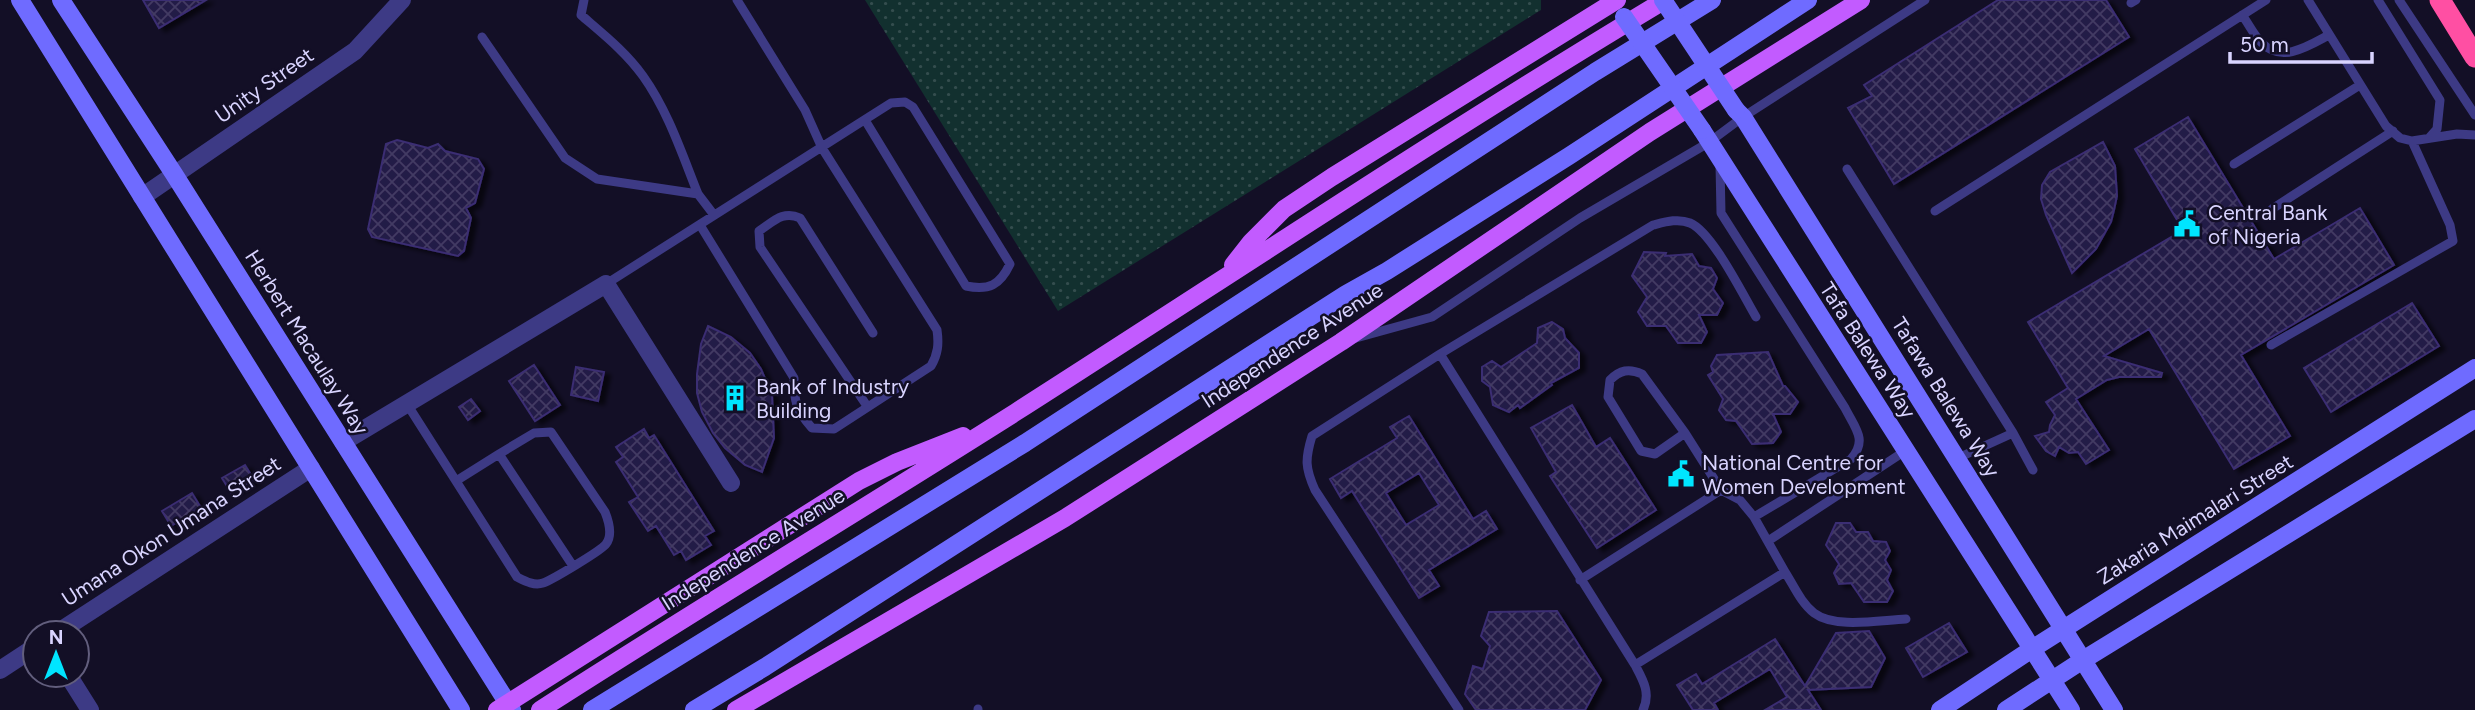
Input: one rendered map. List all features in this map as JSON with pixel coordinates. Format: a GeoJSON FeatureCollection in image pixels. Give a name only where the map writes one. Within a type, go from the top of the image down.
{"type":"FeatureCollection","features":[{"type":"Feature","properties":{"kind":"highway"},"geometry":{"type":"LineString","coordinates":[[2442,2],[2475,57]]}},
{"type":"Feature","properties":{"kind":"main road"},"geometry":{"type":"LineString","coordinates":[[20,0],[461,710]]}},
{"type":"Feature","properties":{"kind":"main road","name":"Herbert Macaulay Way"},"geometry":{"type":"LineString","coordinates":[[61,0],[343,442],[505,708]]}},
{"type":"Feature","properties":{"kind":"main road"},"geometry":{"type":"LineString","coordinates":[[1664,0],[1740,114]]}},
{"type":"Feature","properties":{"kind":"main road","name":"Independence Avenue"},"geometry":{"type":"LineString","coordinates":[[540,710],[1664,0]]}},
{"type":"Feature","properties":{"kind":"main road"},"geometry":{"type":"LineString","coordinates":[[593,710],[1025,443],[1595,72],[1712,0]]}},
{"type":"Feature","properties":{"kind":"main road","name":"Independence Avenue"},"geometry":{"type":"LineString","coordinates":[[694,710],[1346,294],[1557,163],[1808,0]]}},
{"type":"Feature","properties":{"kind":"main road","name":"Independence Avenue"},"geometry":{"type":"LineString","coordinates":[[736,710],[1065,518],[1340,342],[1650,132],[1861,0]]}},
{"type":"Feature","properties":{"kind":"main road"},"geometry":{"type":"LineString","coordinates":[[1225,276],[1251,242],[1284,209],[1332,177],[1617,5]]}},
{"type":"Feature","properties":{"kind":"main road","name":"Tafa Balewa Way"},"geometry":{"type":"LineString","coordinates":[[1617,5],[1705,136],[2071,710]]}},
{"type":"Feature","properties":{"kind":"main road","name":"Tafawa Balewa Way"},"geometry":{"type":"LineString","coordinates":[[1740,114],[2114,710]]}},
{"type":"Feature","properties":{"kind":"main road","name":"Zakaria Maimalari Street"},"geometry":{"type":"LineString","coordinates":[[1940,710],[2475,368]]}},
{"type":"Feature","properties":{"kind":"main road"},"geometry":{"type":"LineString","coordinates":[[2006,710],[2475,419]]}},
{"type":"Feature","properties":{"kind":"main road"},"geometry":{"type":"LineString","coordinates":[[505,708],[859,481],[897,462],[993,426]]}},
{"type":"Feature","properties":{"kind":"street","name":"Unity Street"},"geometry":{"type":"LineString","coordinates":[[142,197],[355,51],[402,0]]}},
{"type":"Feature","properties":{"kind":"street"},"geometry":{"type":"LineString","coordinates":[[343,442],[606,284],[731,483]]}},
{"type":"Feature","properties":{"kind":"street","name":"Umana Okon Umana Street"},"geometry":{"type":"LineString","coordinates":[[79,619],[311,468]]}},
{"type":"Feature","properties":{"kind":"street"},"geometry":{"type":"LineString","coordinates":[[0,670],[21,656]]}},
{"type":"Feature","properties":{"kind":"street"},"geometry":{"type":"LineString","coordinates":[[77,689],[90,710]]}},
{"type":"Feature","properties":{"kind":"lane"},"geometry":{"type":"LineString","coordinates":[[584,0],[581,15],[614,43],[642,76],[666,116],[698,194],[714,215]]}},
{"type":"Feature","properties":{"kind":"lane"},"geometry":{"type":"LineString","coordinates":[[700,225],[794,378],[794,398],[799,413],[812,428],[834,429],[931,366],[937,355],[937,330],[822,148],[805,110],[737,0]]}},
{"type":"Feature","properties":{"kind":"lane"},"geometry":{"type":"LineString","coordinates":[[1340,342],[1432,317],[1705,136],[1925,0]]}},
{"type":"Feature","properties":{"kind":"lane"},"geometry":{"type":"LineString","coordinates":[[1935,211],[2266,0]]}},
{"type":"Feature","properties":{"kind":"lane"},"geometry":{"type":"LineString","coordinates":[[2308,0],[2386,126],[2400,138],[2412,141],[2457,134],[2475,135]]}},
{"type":"Feature","properties":{"kind":"lane"},"geometry":{"type":"LineString","coordinates":[[2378,0],[2440,100],[2437,129],[2430,138]]}},
{"type":"Feature","properties":{"kind":"lane"},"geometry":{"type":"LineString","coordinates":[[2399,0],[2475,115]]}},
{"type":"Feature","properties":{"kind":"lane"},"geometry":{"type":"LineString","coordinates":[[2242,15],[2263,45],[2281,53],[2299,51],[2329,35]]}},
{"type":"Feature","properties":{"kind":"lane"},"geometry":{"type":"LineString","coordinates":[[481,37],[565,158],[597,179],[698,194]]}},
{"type":"Feature","properties":{"kind":"lane"},"geometry":{"type":"LineString","coordinates":[[2234,164],[2360,85]]}},
{"type":"Feature","properties":{"kind":"lane"},"geometry":{"type":"LineString","coordinates":[[606,284],[891,103],[905,102],[913,107],[1010,264],[995,286],[980,289],[966,286],[865,120]]}},
{"type":"Feature","properties":{"kind":"lane"},"geometry":{"type":"LineString","coordinates":[[2272,209],[2393,131]]}},
{"type":"Feature","properties":{"kind":"lane"},"geometry":{"type":"LineString","coordinates":[[2271,345],[2453,241],[2450,225],[2412,141]]}},
{"type":"Feature","properties":{"kind":"lane"},"geometry":{"type":"LineString","coordinates":[[1720,160],[1721,213],[1845,408],[1860,440],[1860,450],[1851,459],[1754,517]]}},
{"type":"Feature","properties":{"kind":"lane"},"geometry":{"type":"LineString","coordinates":[[1847,169],[2013,432],[2034,470]]}},
{"type":"Feature","properties":{"kind":"lane"},"geometry":{"type":"LineString","coordinates":[[867,406],[760,247],[760,231],[781,216],[792,214],[800,218],[873,333]]}},
{"type":"Feature","properties":{"kind":"lane"},"geometry":{"type":"LineString","coordinates":[[1459,710],[1315,490],[1307,474],[1306,455],[1312,436],[1440,354],[1653,225],[1673,220],[1691,223],[1708,238],[1756,317]]}},
{"type":"Feature","properties":{"kind":"lane"},"geometry":{"type":"LineString","coordinates":[[1440,354],[1635,665],[1647,688],[1643,710]]}},
{"type":"Feature","properties":{"kind":"lane"},"geometry":{"type":"LineString","coordinates":[[1685,433],[1655,454],[1641,451],[1608,397],[1610,380],[1624,370],[1634,370],[1642,374],[1685,433],[1721,490],[1740,500],[1754,517],[1806,606],[1824,619],[1836,622],[1906,619]]}},
{"type":"Feature","properties":{"kind":"lane"},"geometry":{"type":"LineString","coordinates":[[407,404],[456,481],[517,576],[528,583],[542,583],[606,546],[610,537],[606,512],[551,432],[534,433],[456,481]]}},
{"type":"Feature","properties":{"kind":"lane"},"geometry":{"type":"LineString","coordinates":[[1958,458],[2013,432]]}},
{"type":"Feature","properties":{"kind":"lane"},"geometry":{"type":"LineString","coordinates":[[1768,541],[1905,451]]}},
{"type":"Feature","properties":{"kind":"lane"},"geometry":{"type":"LineString","coordinates":[[499,454],[573,566]]}},
{"type":"Feature","properties":{"kind":"lane"},"geometry":{"type":"LineString","coordinates":[[1580,580],[1721,490]]}},
{"type":"Feature","properties":{"kind":"lane"},"geometry":{"type":"LineString","coordinates":[[1635,665],[1785,572]]}},
{"type":"Feature","properties":{"kind":"green space"},"geometry":{"type":"Polygon","coordinates":[[[865,0],[1541,0],[1541,10],[1058,311],[865,0]]]}},
{"type":"Feature","properties":{"kind":"building"},"geometry":{"type":"Polygon","coordinates":[[[143,0],[206,0],[159,28],[143,0]]]}},
{"type":"Feature","properties":{"kind":"building"},"geometry":{"type":"Polygon","coordinates":[[[1998,0],[2106,0],[2129,37],[1894,184],[1848,108],[1872,96],[1864,85],[1998,0]]]}},
{"type":"Feature","properties":{"kind":"building"},"geometry":{"type":"Polygon","coordinates":[[[2188,117],[2274,259],[2360,208],[2394,265],[2241,355],[2290,436],[2234,469],[2149,329],[2104,356],[2162,373],[2161,377],[2119,377],[2107,380],[2076,399],[2109,450],[2086,464],[2078,452],[2069,453],[2059,447],[2055,456],[2046,451],[2035,436],[2049,432],[2055,415],[2046,402],[2068,388],[2028,322],[2183,230],[2135,149],[2188,117]]]}},
{"type":"Feature","properties":{"kind":"building"},"geometry":{"type":"Polygon","coordinates":[[[397,140],[428,148],[438,144],[445,151],[478,159],[484,169],[475,203],[466,208],[471,218],[464,251],[458,256],[372,237],[368,229],[386,144],[397,140]]]}},
{"type":"Feature","properties":{"kind":"building"},"geometry":{"type":"Polygon","coordinates":[[[2103,142],[2115,166],[2117,196],[2114,210],[2111,222],[2096,249],[2072,273],[2046,215],[2041,199],[2042,185],[2050,172],[2103,142]]]}},
{"type":"Feature","properties":{"kind":"building"},"geometry":{"type":"Polygon","coordinates":[[[1644,252],[1666,253],[1665,256],[1692,254],[1699,266],[1711,268],[1717,278],[1713,289],[1723,303],[1717,315],[1699,315],[1707,332],[1701,343],[1678,343],[1666,326],[1647,326],[1638,312],[1647,297],[1632,276],[1644,252]]]}},
{"type":"Feature","properties":{"kind":"building"},"geometry":{"type":"Polygon","coordinates":[[[2412,303],[2439,346],[2331,412],[2304,368],[2412,303]]]}},
{"type":"Feature","properties":{"kind":"building"},"geometry":{"type":"Polygon","coordinates":[[[1552,322],[1563,329],[1565,338],[1579,353],[1579,368],[1551,383],[1552,385],[1520,408],[1518,405],[1509,412],[1493,405],[1490,387],[1482,381],[1482,367],[1492,361],[1501,367],[1537,343],[1538,328],[1552,322]]]}},
{"type":"Feature","properties":{"kind":"building","name":"Bank of Industry Building"},"geometry":{"type":"Polygon","coordinates":[[[708,326],[731,337],[750,353],[761,369],[772,395],[774,438],[762,472],[745,465],[725,448],[702,412],[697,393],[697,374],[701,344],[708,326]]]}},
{"type":"Feature","properties":{"kind":"building"},"geometry":{"type":"Polygon","coordinates":[[[1768,352],[1783,386],[1798,402],[1790,414],[1773,414],[1781,432],[1773,443],[1752,444],[1736,421],[1726,420],[1719,410],[1723,399],[1708,375],[1713,372],[1711,366],[1717,355],[1768,352]]]}},
{"type":"Feature","properties":{"kind":"building"},"geometry":{"type":"Polygon","coordinates":[[[534,365],[560,405],[535,421],[509,381],[534,365]]]}},
{"type":"Feature","properties":{"kind":"building"},"geometry":{"type":"Polygon","coordinates":[[[576,367],[604,372],[598,401],[571,395],[576,367]]]}},
{"type":"Feature","properties":{"kind":"building"},"geometry":{"type":"Polygon","coordinates":[[[471,399],[480,411],[468,420],[459,407],[471,399]]]}},
{"type":"Feature","properties":{"kind":"building"},"geometry":{"type":"Polygon","coordinates":[[[1572,405],[1596,447],[1610,438],[1656,510],[1597,548],[1550,476],[1556,472],[1531,428],[1572,405]]]}},
{"type":"Feature","properties":{"kind":"building"},"geometry":{"type":"Polygon","coordinates":[[[1409,416],[1473,519],[1486,511],[1497,529],[1429,570],[1439,586],[1419,598],[1352,491],[1341,498],[1330,479],[1397,438],[1390,427],[1409,416]],[[1419,473],[1386,493],[1406,525],[1439,505],[1419,473]]]}},
{"type":"Feature","properties":{"kind":"building"},"geometry":{"type":"Polygon","coordinates":[[[644,429],[649,438],[654,435],[714,531],[705,536],[711,545],[686,560],[681,551],[674,555],[656,526],[648,531],[629,502],[638,497],[616,462],[623,457],[616,447],[644,429]]]}},
{"type":"Feature","properties":{"kind":"building"},"geometry":{"type":"Polygon","coordinates":[[[245,465],[254,480],[231,493],[222,478],[245,465]]]}},
{"type":"Feature","properties":{"kind":"building"},"geometry":{"type":"Polygon","coordinates":[[[192,493],[201,508],[171,526],[162,511],[192,493]]]}},
{"type":"Feature","properties":{"kind":"building"},"geometry":{"type":"Polygon","coordinates":[[[1836,523],[1850,523],[1856,532],[1868,532],[1873,541],[1886,542],[1890,551],[1885,560],[1891,570],[1887,580],[1893,591],[1887,602],[1864,602],[1851,583],[1839,584],[1834,573],[1839,564],[1826,545],[1836,523]]]}},
{"type":"Feature","properties":{"kind":"building"},"geometry":{"type":"Polygon","coordinates":[[[1557,611],[1601,680],[1585,710],[1476,710],[1465,694],[1473,666],[1483,669],[1490,646],[1481,636],[1489,612],[1557,611]]]}},
{"type":"Feature","properties":{"kind":"building"},"geometry":{"type":"Polygon","coordinates":[[[1949,623],[1967,652],[1923,677],[1906,648],[1949,623]]]}},
{"type":"Feature","properties":{"kind":"building"},"geometry":{"type":"Polygon","coordinates":[[[1869,631],[1885,658],[1871,687],[1808,690],[1821,710],[1765,710],[1787,697],[1770,669],[1714,703],[1718,710],[1693,710],[1677,685],[1696,674],[1702,684],[1775,639],[1805,686],[1836,633],[1869,631]]]}},
{"type":"Feature","properties":{"kind":"place","name":"Central Bank of Nigeria"},"geometry":{"type":"Point","coordinates":[2187,224]}},
{"type":"Feature","properties":{"kind":"place","name":"Bank of Industry Building"},"geometry":{"type":"Point","coordinates":[735,398]}},
{"type":"Feature","properties":{"kind":"place","name":"National Centre for Women Development"},"geometry":{"type":"Point","coordinates":[1681,474]}}]}
